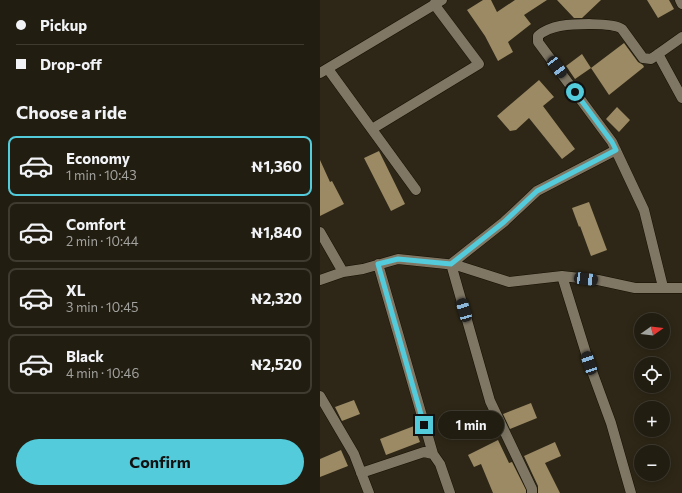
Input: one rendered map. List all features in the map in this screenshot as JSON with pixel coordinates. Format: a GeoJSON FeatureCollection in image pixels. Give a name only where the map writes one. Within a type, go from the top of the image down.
{"type":"FeatureCollection","features":[{"type":"Feature","properties":{"kind":"street"},"geometry":{"type":"LineString","coordinates":[[680,0],[682,4]]}},
{"type":"Feature","properties":{"kind":"street"},"geometry":{"type":"LineString","coordinates":[[372,129],[479,64],[438,2],[324,71],[372,129],[416,190]]}},
{"type":"Feature","properties":{"kind":"street"},"geometry":{"type":"LineString","coordinates":[[663,287],[644,210],[616,150],[612,142],[538,42],[538,36],[541,32],[560,26],[597,24],[618,26],[622,29],[643,58],[651,59],[682,37]]}},
{"type":"Feature","properties":{"kind":"street"},"geometry":{"type":"LineString","coordinates":[[658,54],[682,98]]}},
{"type":"Feature","properties":{"kind":"street"},"geometry":{"type":"LineString","coordinates":[[451,264],[504,222],[537,191],[616,150]]}},
{"type":"Feature","properties":{"kind":"street"},"geometry":{"type":"LineString","coordinates":[[320,232],[343,272]]}},
{"type":"Feature","properties":{"kind":"street"},"geometry":{"type":"LineString","coordinates":[[320,280],[343,272],[363,269],[398,259],[451,264],[509,282],[562,276],[598,280],[634,288],[682,288]]}},
{"type":"Feature","properties":{"kind":"street"},"geometry":{"type":"LineString","coordinates":[[378,264],[433,454],[440,464],[450,493]]}},
{"type":"Feature","properties":{"kind":"street"},"geometry":{"type":"LineString","coordinates":[[451,264],[490,402],[532,489],[532,493]]}},
{"type":"Feature","properties":{"kind":"street"},"geometry":{"type":"LineString","coordinates":[[562,276],[589,363],[611,423],[631,493]]}},
{"type":"Feature","properties":{"kind":"street"},"geometry":{"type":"LineString","coordinates":[[320,396],[354,454],[369,493]]}},
{"type":"Feature","properties":{"kind":"street"},"geometry":{"type":"LineString","coordinates":[[361,473],[424,452],[433,454]]}},
{"type":"Feature","properties":{"kind":"building"},"geometry":{"type":"Polygon","coordinates":[[[483,0],[491,0],[497,12],[515,0],[547,0],[524,15],[531,24],[508,42],[513,52],[498,61],[485,36],[467,10],[483,0]]]}},
{"type":"Feature","properties":{"kind":"building"},"geometry":{"type":"Polygon","coordinates":[[[557,0],[601,0],[582,18],[574,18],[557,0]]]}},
{"type":"Feature","properties":{"kind":"building"},"geometry":{"type":"Polygon","coordinates":[[[647,0],[669,0],[674,9],[658,18],[647,0]]]}},
{"type":"Feature","properties":{"kind":"building"},"geometry":{"type":"Polygon","coordinates":[[[624,43],[638,62],[644,67],[609,95],[591,68],[624,43]]]}},
{"type":"Feature","properties":{"kind":"building"},"geometry":{"type":"Polygon","coordinates":[[[582,54],[591,68],[575,79],[566,66],[582,54]]]}},
{"type":"Feature","properties":{"kind":"building"},"geometry":{"type":"Polygon","coordinates":[[[539,80],[554,97],[543,106],[575,149],[562,159],[529,118],[516,130],[510,131],[497,116],[539,80]]]}},
{"type":"Feature","properties":{"kind":"building"},"geometry":{"type":"Polygon","coordinates":[[[617,107],[630,120],[619,132],[606,119],[617,107]]]}},
{"type":"Feature","properties":{"kind":"building"},"geometry":{"type":"Polygon","coordinates":[[[379,151],[405,204],[391,211],[364,158],[379,151]]]}},
{"type":"Feature","properties":{"kind":"building"},"geometry":{"type":"Polygon","coordinates":[[[320,160],[330,182],[332,181],[344,204],[320,216],[320,160]]]}},
{"type":"Feature","properties":{"kind":"building"},"geometry":{"type":"Polygon","coordinates":[[[589,202],[607,250],[591,256],[572,208],[589,202]]]}},
{"type":"Feature","properties":{"kind":"building"},"geometry":{"type":"Polygon","coordinates":[[[354,400],[360,414],[342,421],[335,407],[354,400]]]}},
{"type":"Feature","properties":{"kind":"building"},"geometry":{"type":"Polygon","coordinates":[[[531,403],[537,418],[510,429],[503,414],[531,403]]]}},
{"type":"Feature","properties":{"kind":"building"},"geometry":{"type":"Polygon","coordinates":[[[414,426],[420,442],[386,455],[380,439],[414,426]]]}},
{"type":"Feature","properties":{"kind":"building"},"geometry":{"type":"Polygon","coordinates":[[[498,440],[509,463],[512,462],[526,490],[526,493],[493,493],[481,464],[474,467],[468,455],[498,440]]]}},
{"type":"Feature","properties":{"kind":"building"},"geometry":{"type":"Polygon","coordinates":[[[555,442],[561,456],[545,463],[560,493],[538,493],[538,486],[524,456],[555,442]]]}},
{"type":"Feature","properties":{"kind":"building"},"geometry":{"type":"Polygon","coordinates":[[[341,450],[348,466],[320,477],[320,459],[341,450]]]}},
{"type":"Feature","properties":{"kind":"route"},"geometry":{"type":"LineString","coordinates":[[424,425],[378,264],[398,259],[451,264],[504,222],[537,191],[616,150],[612,142],[575,92]]}}]}
